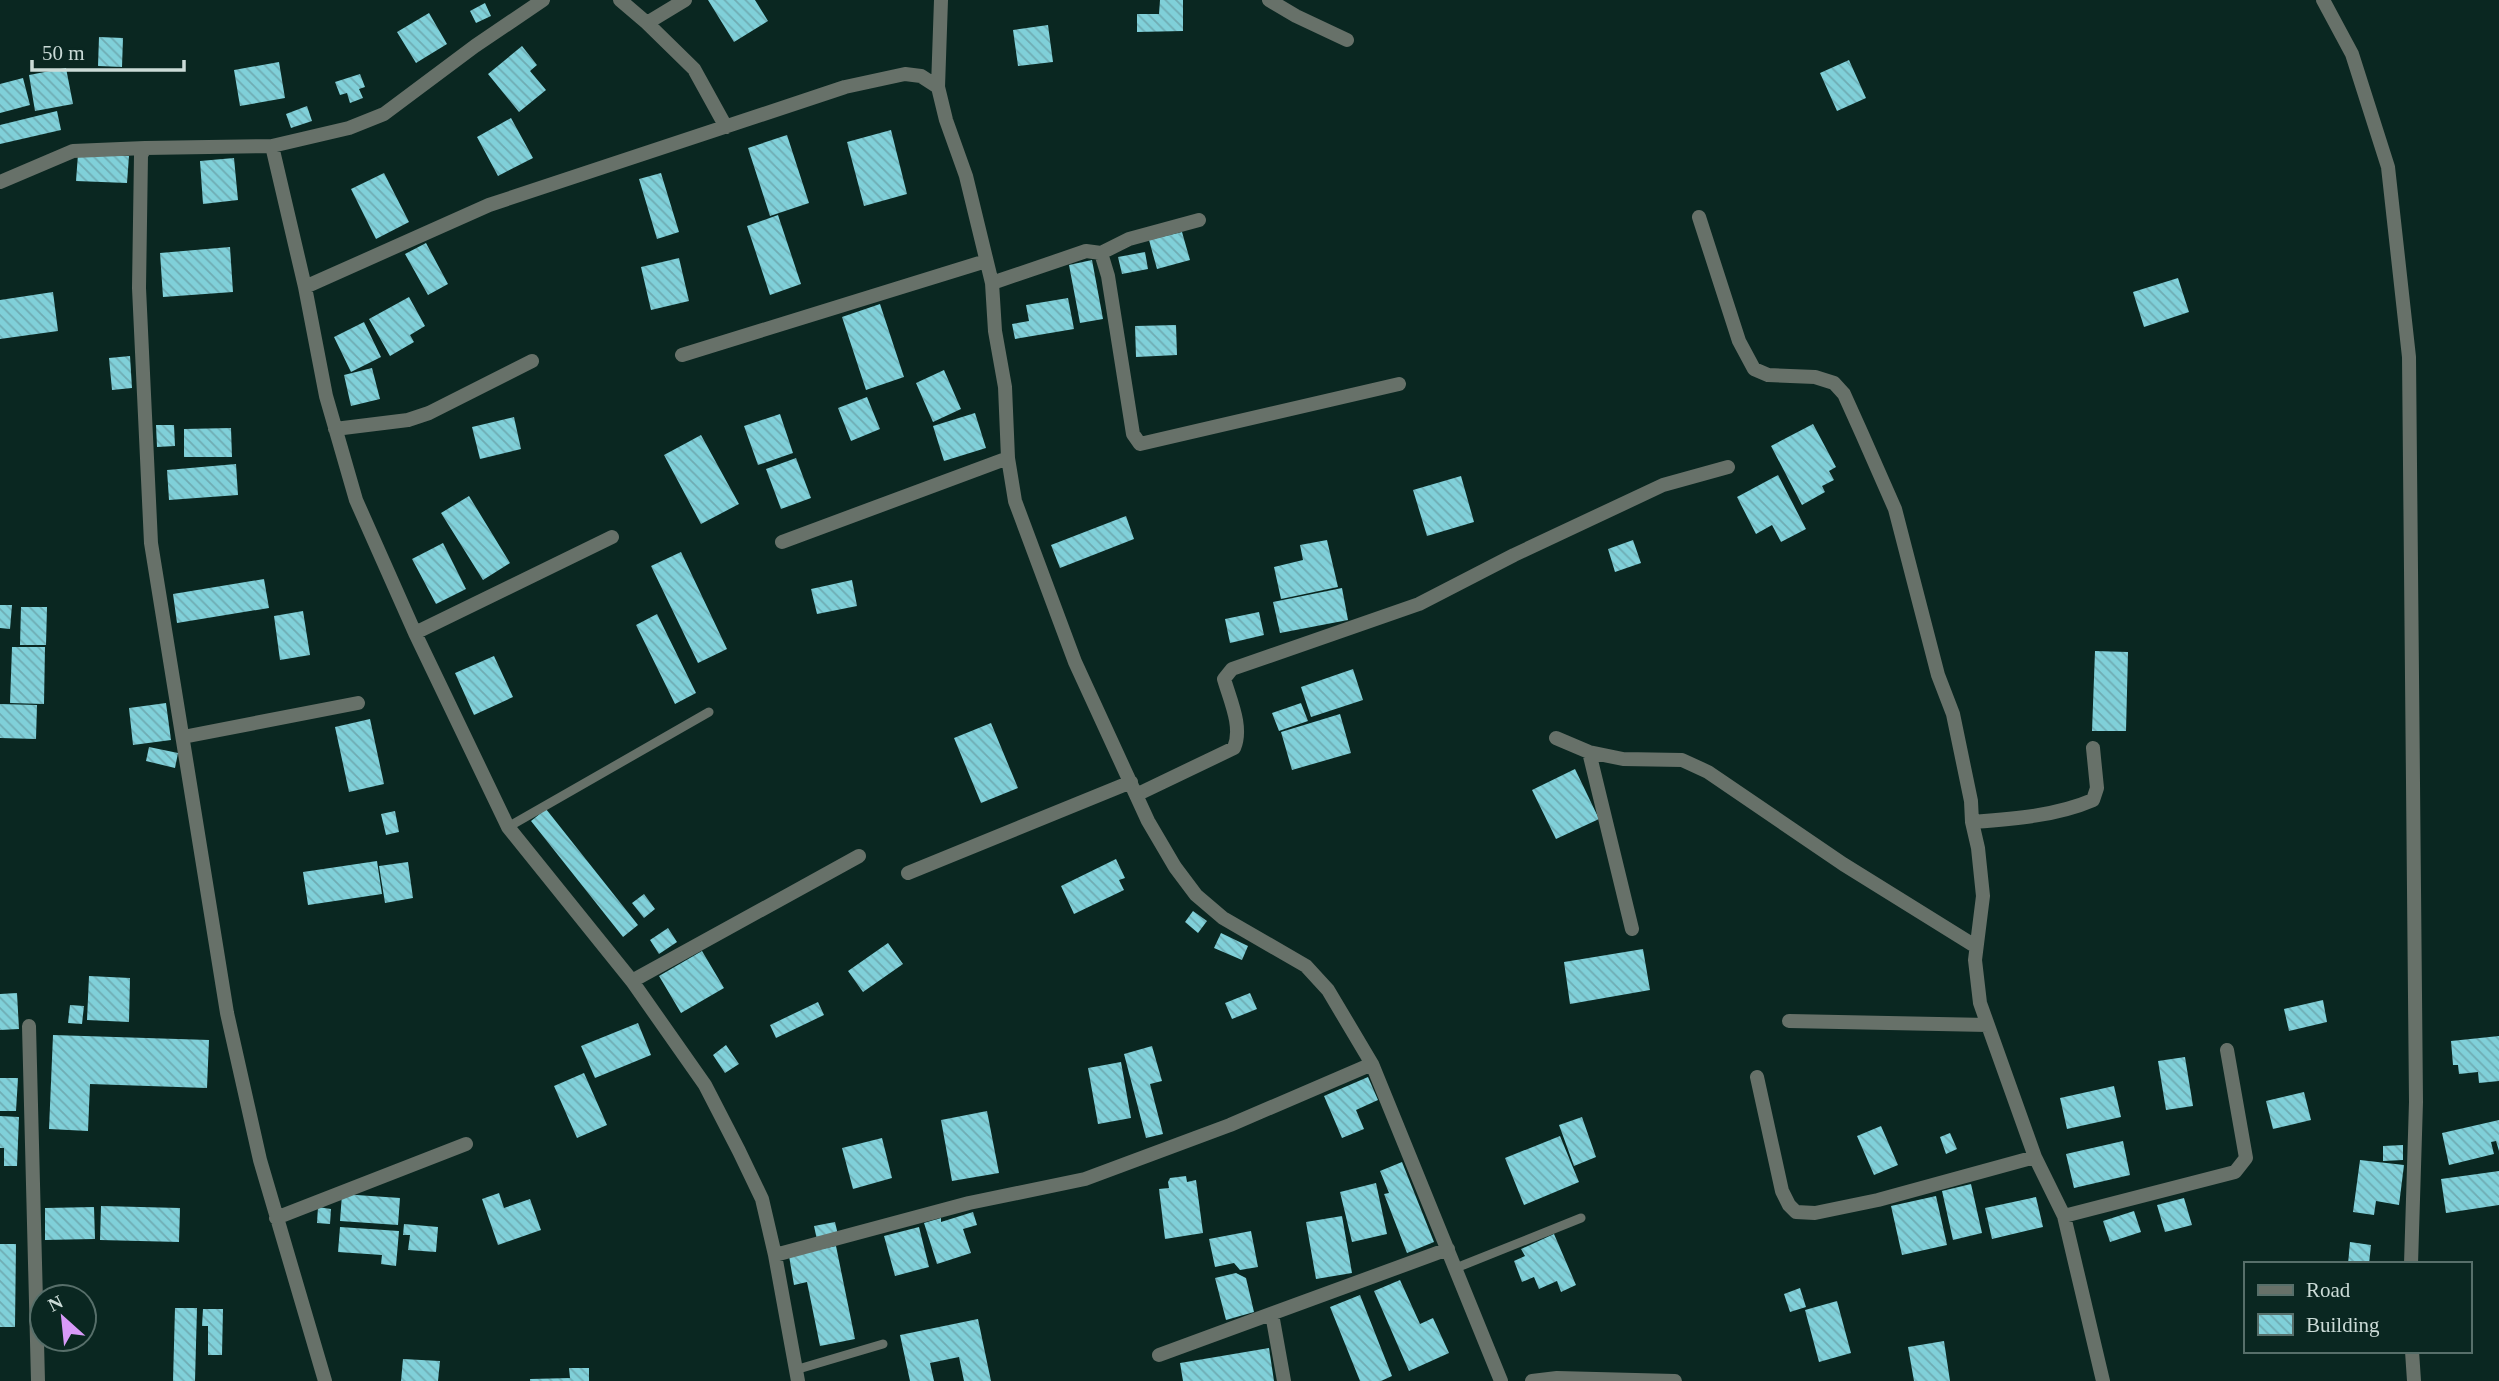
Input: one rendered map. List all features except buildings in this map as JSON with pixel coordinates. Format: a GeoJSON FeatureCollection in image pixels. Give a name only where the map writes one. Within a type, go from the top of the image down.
{"type":"FeatureCollection","features":[{"type":"Feature","properties":{"kind":"street"},"geometry":{"type":"LineString","coordinates":[[0,182],[74,150],[272,146],[349,128],[384,114],[475,46],[543,0]]}},
{"type":"Feature","properties":{"kind":"street"},"geometry":{"type":"LineString","coordinates":[[620,0],[694,69],[726,127]]}},
{"type":"Feature","properties":{"kind":"street"},"geometry":{"type":"LineString","coordinates":[[647,23],[685,0]]}},
{"type":"Feature","properties":{"kind":"street"},"geometry":{"type":"LineString","coordinates":[[941,0],[937,87],[966,176],[992,283],[995,331],[1005,387],[1008,458],[1015,501],[1075,662],[1148,821],[1175,867],[1196,895],[1223,918],[1306,966],[1328,990],[1372,1064],[1501,1381]]}},
{"type":"Feature","properties":{"kind":"street"},"geometry":{"type":"LineString","coordinates":[[1269,0],[1347,40]]}},
{"type":"Feature","properties":{"kind":"street"},"geometry":{"type":"LineString","coordinates":[[2323,0],[2351,54],[2388,167],[2409,357],[2416,1102],[2411,1262]]}},
{"type":"Feature","properties":{"kind":"street"},"geometry":{"type":"LineString","coordinates":[[305,287],[489,205],[845,87],[905,74],[921,76],[937,87]]}},
{"type":"Feature","properties":{"kind":"street"},"geometry":{"type":"LineString","coordinates":[[272,146],[335,429],[356,500],[415,633],[508,827],[632,981],[705,1085],[762,1199],[775,1255],[796,1376]]}},
{"type":"Feature","properties":{"kind":"street"},"geometry":{"type":"LineString","coordinates":[[145,148],[141,155],[139,288],[151,543],[227,1013],[260,1160],[325,1381]]}},
{"type":"Feature","properties":{"kind":"street"},"geometry":{"type":"LineString","coordinates":[[1699,217],[1739,341],[1754,369],[1768,375],[1815,377],[1834,383],[1848,404],[1895,509],[1938,675],[1953,714],[1971,801],[1983,895],[1975,946],[1977,985],[1988,1025],[2035,1157],[2064,1216],[2103,1381]]}},
{"type":"Feature","properties":{"kind":"street"},"geometry":{"type":"LineString","coordinates":[[992,283],[1086,251],[1101,253],[1129,239],[1199,220]]}},
{"type":"Feature","properties":{"kind":"street"},"geometry":{"type":"LineString","coordinates":[[1101,253],[1108,276],[1133,434],[1140,444],[1399,384]]}},
{"type":"Feature","properties":{"kind":"street"},"geometry":{"type":"LineString","coordinates":[[682,355],[986,261]]}},
{"type":"Feature","properties":{"kind":"street"},"geometry":{"type":"LineString","coordinates":[[335,429],[408,420],[429,413],[532,361]]}},
{"type":"Feature","properties":{"kind":"street"},"geometry":{"type":"LineString","coordinates":[[782,542],[1008,458]]}},
{"type":"Feature","properties":{"kind":"street"},"geometry":{"type":"LineString","coordinates":[[908,873],[1134,789],[1234,748],[1237,725],[1224,679],[1232,669],[1419,604],[1514,555],[1663,485],[1728,467]]}},
{"type":"Feature","properties":{"kind":"street"},"geometry":{"type":"LineString","coordinates":[[415,633],[612,537]]}},
{"type":"Feature","properties":{"kind":"street"},"geometry":{"type":"LineString","coordinates":[[183,737],[358,703]]}},
{"type":"Feature","properties":{"kind":"street"},"geometry":{"type":"LineString","coordinates":[[1556,738],[1589,752],[1623,759],[1682,760],[1708,772],[1843,864],[1975,946]]}},
{"type":"Feature","properties":{"kind":"street"},"geometry":{"type":"LineString","coordinates":[[1972,822],[2014,818],[2093,800],[2097,789],[2093,748]]}},
{"type":"Feature","properties":{"kind":"street"},"geometry":{"type":"LineString","coordinates":[[1589,752],[1632,929]]}},
{"type":"Feature","properties":{"kind":"street"},"geometry":{"type":"LineString","coordinates":[[632,981],[859,856]]}},
{"type":"Feature","properties":{"kind":"street"},"geometry":{"type":"LineString","coordinates":[[1789,1021],[1988,1025]]}},
{"type":"Feature","properties":{"kind":"street"},"geometry":{"type":"LineString","coordinates":[[29,1026],[38,1381]]}},
{"type":"Feature","properties":{"kind":"street"},"geometry":{"type":"LineString","coordinates":[[2064,1216],[2235,1172],[2246,1158],[2227,1050]]}},
{"type":"Feature","properties":{"kind":"street"},"geometry":{"type":"LineString","coordinates":[[775,1255],[969,1203],[1085,1178],[1230,1125],[1372,1064]]}},
{"type":"Feature","properties":{"kind":"street"},"geometry":{"type":"LineString","coordinates":[[1757,1077],[1782,1191],[1796,1212],[1815,1213],[1878,1200],[2035,1157]]}},
{"type":"Feature","properties":{"kind":"street"},"geometry":{"type":"LineString","coordinates":[[276,1218],[466,1144]]}},
{"type":"Feature","properties":{"kind":"street"},"geometry":{"type":"LineString","coordinates":[[1159,1355],[1448,1249]]}},
{"type":"Feature","properties":{"kind":"street"},"geometry":{"type":"LineString","coordinates":[[1272,1314],[1284,1381]]}},
{"type":"Feature","properties":{"kind":"street"},"geometry":{"type":"LineString","coordinates":[[2412,1353],[2414,1381]]}},
{"type":"Feature","properties":{"kind":"street"},"geometry":{"type":"LineString","coordinates":[[1532,1381],[1557,1378],[1675,1381]]}},
{"type":"Feature","properties":{"kind":"lane"},"geometry":{"type":"LineString","coordinates":[[508,827],[709,712]]}},
{"type":"Feature","properties":{"kind":"lane"},"geometry":{"type":"LineString","coordinates":[[1456,1268],[1581,1218]]}},
{"type":"Feature","properties":{"kind":"lane"},"geometry":{"type":"LineString","coordinates":[[796,1376],[883,1343]]}}]}
